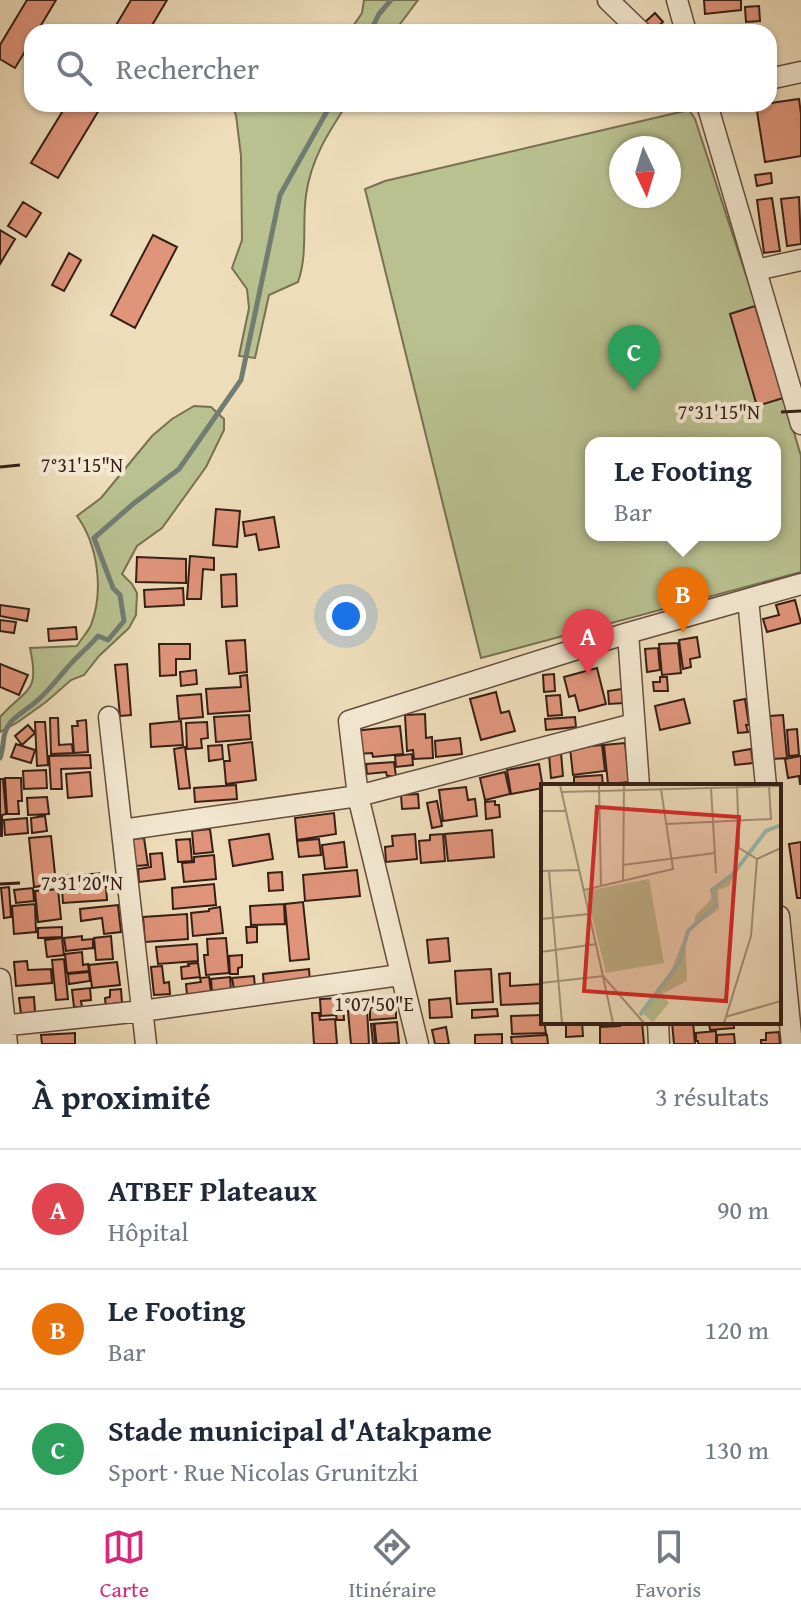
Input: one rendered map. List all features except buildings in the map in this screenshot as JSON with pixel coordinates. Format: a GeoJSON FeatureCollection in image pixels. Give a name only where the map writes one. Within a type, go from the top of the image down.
{"type":"FeatureCollection","features":[{"type":"Feature","properties":{"kind":"street"},"geometry":{"type":"LineString","coordinates":[[608,0],[633,24]]}},
{"type":"Feature","properties":{"kind":"street"},"geometry":{"type":"LineString","coordinates":[[677,0],[684,24]]}},
{"type":"Feature","properties":{"kind":"street"},"geometry":{"type":"LineString","coordinates":[[777,77],[801,72]]}},
{"type":"Feature","properties":{"kind":"street"},"geometry":{"type":"LineString","coordinates":[[709,112],[801,424]]}},
{"type":"Feature","properties":{"kind":"street"},"geometry":{"type":"LineString","coordinates":[[756,270],[801,260]]}},
{"type":"Feature","properties":{"kind":"street"},"geometry":{"type":"LineString","coordinates":[[418,1044],[358,796],[349,721],[628,633],[801,584]]}},
{"type":"Feature","properties":{"kind":"street"},"geometry":{"type":"LineString","coordinates":[[748,599],[766,784]]}},
{"type":"Feature","properties":{"kind":"street"},"geometry":{"type":"LineString","coordinates":[[628,633],[639,784]]}},
{"type":"Feature","properties":{"kind":"street"},"geometry":{"type":"LineString","coordinates":[[109,717],[146,1044]]}},
{"type":"Feature","properties":{"kind":"street"},"geometry":{"type":"LineString","coordinates":[[122,830],[358,796],[634,724]]}},
{"type":"Feature","properties":{"kind":"street"},"geometry":{"type":"LineString","coordinates":[[781,936],[792,1044]]}},
{"type":"Feature","properties":{"kind":"street"},"geometry":{"type":"LineString","coordinates":[[0,979],[4,1032],[400,975]]}},
{"type":"Feature","properties":{"kind":"street"},"geometry":{"type":"LineString","coordinates":[[658,1024],[659,1044]]}},
{"type":"Feature","properties":{"kind":"green space"},"geometry":{"type":"Polygon","coordinates":[[[364,0],[418,0],[400,24],[354,24],[362,13],[364,0]]]}},
{"type":"Feature","properties":{"kind":"green space"},"geometry":{"type":"Polygon","coordinates":[[[235,112],[342,112],[321,147],[308,182],[303,261],[298,282],[269,295],[255,358],[239,356],[249,308],[247,289],[232,268],[242,240],[241,156],[235,112]]]}},
{"type":"Feature","properties":{"kind":"green space"},"geometry":{"type":"Polygon","coordinates":[[[690,112],[759,315],[801,456],[801,572],[481,658],[365,189],[385,181],[690,112]]]}},
{"type":"Feature","properties":{"kind":"green space"},"geometry":{"type":"Polygon","coordinates":[[[194,406],[211,407],[224,419],[224,430],[206,467],[162,528],[137,546],[122,574],[137,593],[136,615],[129,628],[84,675],[71,680],[46,702],[0,732],[0,717],[32,682],[30,648],[77,646],[91,625],[97,598],[97,569],[90,540],[77,516],[101,498],[152,436],[194,406]]]}},
{"type":"Feature","properties":{"kind":"waterway"},"geometry":{"type":"LineString","coordinates":[[374,24],[391,0]]}},
{"type":"Feature","properties":{"kind":"waterway"},"geometry":{"type":"LineString","coordinates":[[0,758],[5,732],[12,720],[36,702],[98,636],[108,640],[124,621],[120,595],[113,588],[94,538],[179,469],[241,380],[280,195],[327,112]]}},
{"type":"Feature","properties":{"kind":"place","name":"Stade municipal d'Atakpame"},"geometry":{"type":"Point","coordinates":[634,391]}},
{"type":"Feature","properties":{"kind":"place","name":"Le Footing"},"geometry":{"type":"Point","coordinates":[683,633]}},
{"type":"Feature","properties":{"kind":"place","name":"ATBEF Plateaux"},"geometry":{"type":"Point","coordinates":[588,675]}}]}
